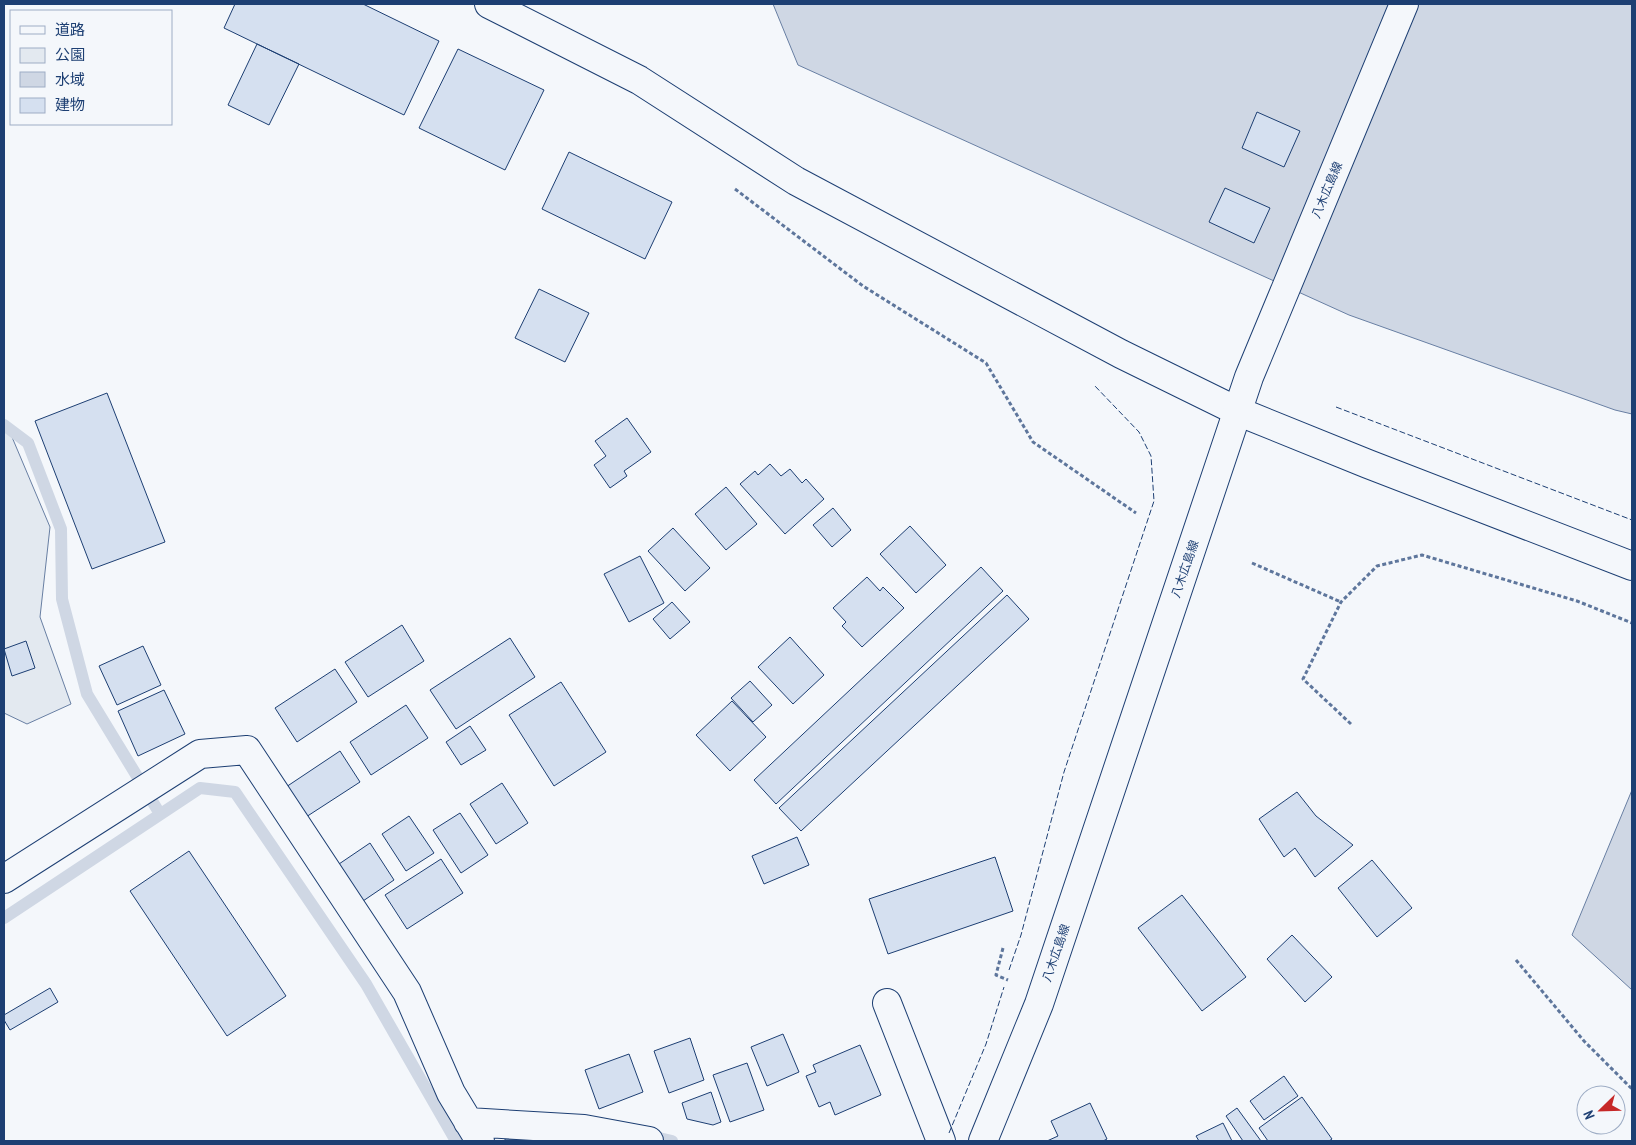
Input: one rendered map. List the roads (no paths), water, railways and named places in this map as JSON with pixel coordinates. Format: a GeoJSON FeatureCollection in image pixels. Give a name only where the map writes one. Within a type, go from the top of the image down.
{"type":"FeatureCollection","features":[{"type":"Feature","properties":{"kind":"street"},"geometry":{"type":"LineString","coordinates":[[490,4],[639,80],[796,181],[1121,354],[1237,411],[1632,566]]}},
{"type":"Feature","properties":{"kind":"street","name":"八木広島線"},"geometry":{"type":"LineString","coordinates":[[984,1141],[1039,1004],[1237,411],[1404,4]]}},
{"type":"Feature","properties":{"kind":"street"},"geometry":{"type":"LineString","coordinates":[[4,879],[200,754],[247,750],[407,992],[452,1093],[474,1132],[584,1129],[649,1141]]}},
{"type":"Feature","properties":{"kind":"street"},"geometry":{"type":"LineString","coordinates":[[887,1003],[941,1141]]}},
{"type":"Feature","properties":{"kind":"water"},"geometry":{"type":"Polygon","coordinates":[[[773,4],[1632,4],[1632,414],[1615,410],[1349,315],[798,65],[773,4]]]}},
{"type":"Feature","properties":{"kind":"water"},"geometry":{"type":"Polygon","coordinates":[[[1632,790],[1632,990],[1572,935],[1632,790]]]}},
{"type":"Feature","properties":{"kind":"waterway"},"geometry":{"type":"LineString","coordinates":[[4,425],[28,443],[61,529],[62,599],[87,694],[160,814]]}},
{"type":"Feature","properties":{"kind":"waterway"},"geometry":{"type":"LineString","coordinates":[[4,918],[200,788],[235,792],[366,984],[456,1141]]}},
{"type":"Feature","properties":{"kind":"waterway"},"geometry":{"type":"LineString","coordinates":[[646,1135],[672,1141]]}}]}
